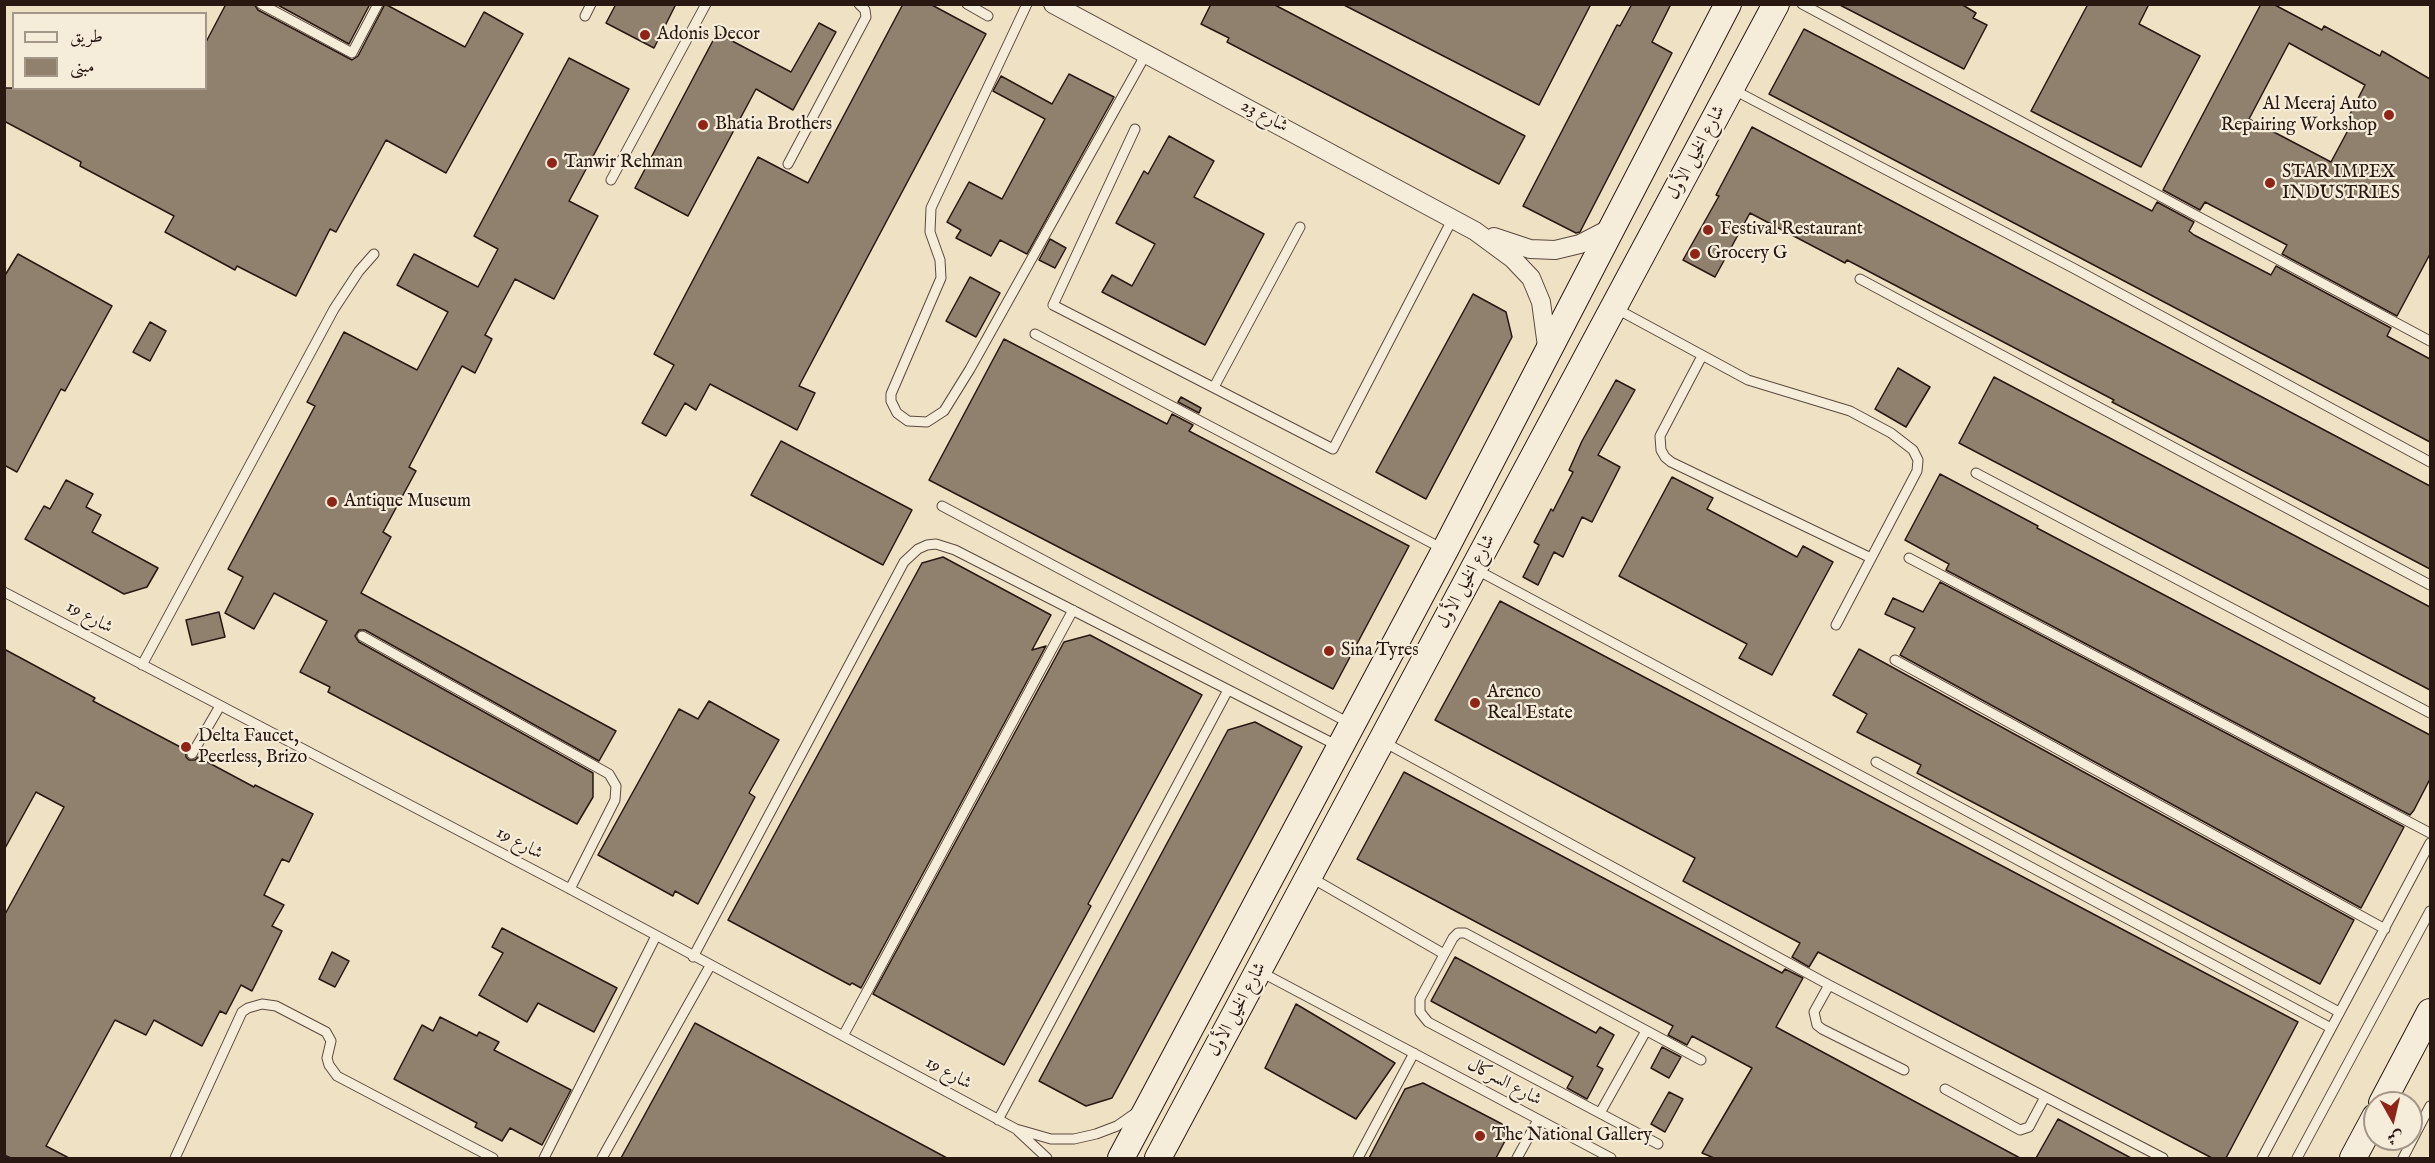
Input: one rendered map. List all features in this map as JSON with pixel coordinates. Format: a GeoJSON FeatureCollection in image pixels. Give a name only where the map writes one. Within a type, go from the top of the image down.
{"type":"FeatureCollection","features":[{"type":"Feature","properties":{"kind":"main road","name":"شارع الخيل الأول"},"geometry":{"type":"LineString","coordinates":[[1121,1158],[1353,725],[1615,226],[1728,4]]}},
{"type":"Feature","properties":{"kind":"main road","name":"شارع الخيل الأول"},"geometry":{"type":"LineString","coordinates":[[1158,1158],[1776,4]]}},
{"type":"Feature","properties":{"kind":"main road"},"geometry":{"type":"LineString","coordinates":[[2388,1091],[2430,1012]]}},
{"type":"Feature","properties":{"kind":"main road"},"geometry":{"type":"LineString","coordinates":[[2353,1158],[2363,1139]]}},
{"type":"Feature","properties":{"kind":"street","name":"شارع 23"},"geometry":{"type":"LineString","coordinates":[[1053,4],[1475,231],[1513,259],[1531,278],[1541,302],[1548,354]]}},
{"type":"Feature","properties":{"kind":"street","name":"شارع 23"},"geometry":{"type":"LineString","coordinates":[[1475,231],[1518,246],[1549,250],[1580,244],[1615,226]]}},
{"type":"Feature","properties":{"kind":"lane"},"geometry":{"type":"LineString","coordinates":[[261,4],[351,53],[378,4]]}},
{"type":"Feature","properties":{"kind":"lane"},"geometry":{"type":"LineString","coordinates":[[585,16],[591,4]]}},
{"type":"Feature","properties":{"kind":"lane"},"geometry":{"type":"LineString","coordinates":[[611,180],[706,4]]}},
{"type":"Feature","properties":{"kind":"lane"},"geometry":{"type":"LineString","coordinates":[[788,164],[866,17],[865,10],[859,4]]}},
{"type":"Feature","properties":{"kind":"lane"},"geometry":{"type":"LineString","coordinates":[[967,4],[988,16]]}},
{"type":"Feature","properties":{"kind":"lane"},"geometry":{"type":"LineString","coordinates":[[1027,4],[931,208],[930,232],[940,260],[940,278],[891,388],[891,401],[897,413],[908,421],[927,422],[944,411],[970,369],[1146,54]]}},
{"type":"Feature","properties":{"kind":"lane"},"geometry":{"type":"LineString","coordinates":[[1802,4],[2430,341]]}},
{"type":"Feature","properties":{"kind":"lane"},"geometry":{"type":"LineString","coordinates":[[1732,89],[2075,269],[2430,462]]}},
{"type":"Feature","properties":{"kind":"lane"},"geometry":{"type":"LineString","coordinates":[[1135,129],[1053,305],[1333,449],[1453,218]]}},
{"type":"Feature","properties":{"kind":"lane"},"geometry":{"type":"LineString","coordinates":[[1214,387],[1300,227]]}},
{"type":"Feature","properties":{"kind":"lane"},"geometry":{"type":"LineString","coordinates":[[142,665],[333,309],[359,271],[374,254]]}},
{"type":"Feature","properties":{"kind":"lane"},"geometry":{"type":"LineString","coordinates":[[1860,279],[2430,585]]}},
{"type":"Feature","properties":{"kind":"lane"},"geometry":{"type":"LineString","coordinates":[[1614,307],[1702,356],[1766,387],[1850,411],[1891,433],[1913,450],[1918,460],[1917,471],[1836,625]]}},
{"type":"Feature","properties":{"kind":"lane"},"geometry":{"type":"LineString","coordinates":[[1035,334],[1445,550]]}},
{"type":"Feature","properties":{"kind":"lane"},"geometry":{"type":"LineString","coordinates":[[1702,356],[1660,436],[1661,450],[1665,457],[1671,462],[1871,558]]}},
{"type":"Feature","properties":{"kind":"lane"},"geometry":{"type":"LineString","coordinates":[[1976,473],[2430,713]]}},
{"type":"Feature","properties":{"kind":"lane"},"geometry":{"type":"LineString","coordinates":[[942,506],[1353,725]]}},
{"type":"Feature","properties":{"kind":"lane"},"geometry":{"type":"LineString","coordinates":[[693,957],[910,555],[927,545],[946,546],[1340,747]]}},
{"type":"Feature","properties":{"kind":"lane"},"geometry":{"type":"LineString","coordinates":[[1909,558],[2430,833]]}},
{"type":"Feature","properties":{"kind":"lane"},"geometry":{"type":"LineString","coordinates":[[1474,568],[2331,1028]]}},
{"type":"Feature","properties":{"kind":"lane","name":"شارع 19"},"geometry":{"type":"LineString","coordinates":[[4,592],[570,889],[998,1120],[1016,1130],[1047,1158]]}},
{"type":"Feature","properties":{"kind":"lane"},"geometry":{"type":"LineString","coordinates":[[843,1036],[1073,610]]}},
{"type":"Feature","properties":{"kind":"lane"},"geometry":{"type":"LineString","coordinates":[[362,636],[609,774],[616,786],[615,800],[570,889]]}},
{"type":"Feature","properties":{"kind":"lane"},"geometry":{"type":"LineString","coordinates":[[1895,660],[2385,929]]}},
{"type":"Feature","properties":{"kind":"lane"},"geometry":{"type":"LineString","coordinates":[[998,1120],[1228,690]]}},
{"type":"Feature","properties":{"kind":"lane"},"geometry":{"type":"LineString","coordinates":[[192,754],[220,706]]}},
{"type":"Feature","properties":{"kind":"lane"},"geometry":{"type":"LineString","coordinates":[[1382,741],[1828,985],[2163,1158]]}},
{"type":"Feature","properties":{"kind":"lane"},"geometry":{"type":"LineString","coordinates":[[1876,762],[2339,1012]]}},
{"type":"Feature","properties":{"kind":"lane"},"geometry":{"type":"LineString","coordinates":[[2262,1158],[2430,843]]}},
{"type":"Feature","properties":{"kind":"lane"},"geometry":{"type":"LineString","coordinates":[[1308,876],[1444,954]]}},
{"type":"Feature","properties":{"kind":"lane"},"geometry":{"type":"LineString","coordinates":[[2297,1158],[2430,911]]}},
{"type":"Feature","properties":{"kind":"lane"},"geometry":{"type":"LineString","coordinates":[[1658,1144],[1428,1022],[1420,1011],[1420,999],[1455,935],[1465,933],[1701,1060]]}},
{"type":"Feature","properties":{"kind":"lane"},"geometry":{"type":"LineString","coordinates":[[544,1158],[656,936]]}},
{"type":"Feature","properties":{"kind":"lane"},"geometry":{"type":"LineString","coordinates":[[602,1158],[710,966]]}},
{"type":"Feature","properties":{"kind":"lane","name":"شارع السركال"},"geometry":{"type":"LineString","coordinates":[[1259,971],[1611,1158]]}},
{"type":"Feature","properties":{"kind":"lane"},"geometry":{"type":"LineString","coordinates":[[1828,985],[1814,1012],[1817,1024],[1822,1029],[1904,1070]]}},
{"type":"Feature","properties":{"kind":"lane"},"geometry":{"type":"LineString","coordinates":[[175,1158],[242,1012],[254,1005],[262,1004],[276,1006],[326,1032],[331,1041],[327,1059],[337,1076],[493,1158]]}},
{"type":"Feature","properties":{"kind":"lane"},"geometry":{"type":"LineString","coordinates":[[1600,1113],[1646,1031]]}},
{"type":"Feature","properties":{"kind":"lane"},"geometry":{"type":"LineString","coordinates":[[1358,1158],[1414,1053]]}},
{"type":"Feature","properties":{"kind":"lane"},"geometry":{"type":"LineString","coordinates":[[1945,1089],[2020,1130],[2029,1127],[2045,1097]]}},
{"type":"Feature","properties":{"kind":"lane","name":"شارع 19"},"geometry":{"type":"LineString","coordinates":[[1016,1130],[1051,1139],[1074,1139],[1117,1126],[1153,1100]]}},
{"type":"Feature","properties":{"kind":"lane"},"geometry":{"type":"LineString","coordinates":[[2403,1158],[2430,1106]]}},
{"type":"Feature","properties":{"kind":"lane"},"geometry":{"type":"LineString","coordinates":[[1517,1158],[1538,1120]]}},
{"type":"Feature","properties":{"kind":"building"},"geometry":{"type":"Polygon","coordinates":[[[226,4],[254,4],[258,10],[352,60],[358,56],[385,4],[465,47],[484,12],[523,34],[446,173],[386,140],[336,232],[330,229],[296,296],[237,266],[235,270],[165,232],[174,216],[80,166],[81,162],[4,121],[4,88],[12,88],[12,90],[207,90],[207,40],[226,4]]]}},
{"type":"Feature","properties":{"kind":"building"},"geometry":{"type":"Polygon","coordinates":[[[276,4],[370,4],[349,44],[276,4]]]}},
{"type":"Feature","properties":{"kind":"building","name":"Adonis Decor"},"geometry":{"type":"Polygon","coordinates":[[[616,4],[676,4],[654,48],[606,23],[616,4]]]}},
{"type":"Feature","properties":{"kind":"building"},"geometry":{"type":"Polygon","coordinates":[[[903,4],[930,4],[986,34],[799,386],[815,393],[797,430],[710,384],[696,410],[685,403],[666,436],[642,423],[674,365],[654,354],[758,157],[808,183],[903,4]]]}},
{"type":"Feature","properties":{"kind":"building"},"geometry":{"type":"Polygon","coordinates":[[[1211,4],[1273,4],[1525,136],[1499,184],[1227,42],[1229,38],[1201,24],[1211,4]]]}},
{"type":"Feature","properties":{"kind":"building"},"geometry":{"type":"Polygon","coordinates":[[[1342,4],[1591,4],[1539,105],[1342,4]]]}},
{"type":"Feature","properties":{"kind":"building"},"geometry":{"type":"Polygon","coordinates":[[[1632,4],[1671,4],[1652,42],[1672,53],[1580,232],[1576,233],[1523,206],[1617,25],[1620,26],[1632,4]]]}},
{"type":"Feature","properties":{"kind":"building"},"geometry":{"type":"Polygon","coordinates":[[[1838,4],[1961,4],[1976,13],[1973,18],[1987,25],[1964,69],[1838,4]]]}},
{"type":"Feature","properties":{"kind":"building"},"geometry":{"type":"Polygon","coordinates":[[[2088,4],[2149,4],[2139,24],[2200,56],[2141,167],[2031,111],[2088,4]]]}},
{"type":"Feature","properties":{"kind":"building"},"geometry":{"type":"Polygon","coordinates":[[[2261,4],[2273,4],[2322,30],[2324,26],[2380,56],[2382,51],[2430,79],[2430,254],[2397,316],[2282,254],[2287,245],[2205,202],[2200,210],[2163,190],[2261,4]],[[2289,43],[2249,119],[2331,162],[2353,121],[2348,118],[2365,85],[2289,43]]]}},
{"type":"Feature","properties":{"kind":"building","name":"Bhatia Brothers"},"geometry":{"type":"Polygon","coordinates":[[[819,23],[836,32],[793,110],[756,89],[688,216],[635,188],[717,33],[791,72],[819,23]]]}},
{"type":"Feature","properties":{"kind":"building"},"geometry":{"type":"Polygon","coordinates":[[[1804,29],[2152,211],[2157,202],[2194,222],[2189,231],[2194,235],[2271,275],[2276,266],[2391,328],[2387,336],[2430,359],[2430,442],[1769,94],[1804,29]]]}},
{"type":"Feature","properties":{"kind":"building"},"geometry":{"type":"Polygon","coordinates":[[[569,58],[629,89],[569,201],[598,216],[554,299],[515,279],[485,335],[492,339],[475,373],[462,366],[409,467],[416,471],[383,532],[391,537],[361,593],[616,731],[599,761],[365,630],[359,630],[355,636],[359,642],[593,773],[593,797],[577,824],[328,692],[330,687],[300,672],[327,621],[274,593],[254,629],[225,613],[243,577],[228,569],[315,406],[307,402],[344,332],[417,370],[448,312],[397,285],[414,254],[478,287],[498,249],[474,236],[569,58]]]}},
{"type":"Feature","properties":{"kind":"building"},"geometry":{"type":"Polygon","coordinates":[[[1069,74],[1114,97],[1027,254],[1000,240],[991,256],[956,238],[961,230],[947,222],[969,182],[1002,199],[1045,119],[993,91],[1001,76],[1052,104],[1069,74]]]}},
{"type":"Feature","properties":{"kind":"building"},"geometry":{"type":"Polygon","coordinates":[[[1752,127],[2430,486],[2430,569],[1847,260],[1845,263],[1750,213],[1715,277],[1683,260],[1719,196],[1716,195],[1752,127]]]}},
{"type":"Feature","properties":{"kind":"building"},"geometry":{"type":"Polygon","coordinates":[[[1169,136],[1214,161],[1194,197],[1264,234],[1205,345],[1102,292],[1112,275],[1132,286],[1155,244],[1116,223],[1144,171],[1148,174],[1169,136]]]}},
{"type":"Feature","properties":{"kind":"building"},"geometry":{"type":"Polygon","coordinates":[[[1050,239],[1066,248],[1055,268],[1039,260],[1050,239]]]}},
{"type":"Feature","properties":{"kind":"building"},"geometry":{"type":"Polygon","coordinates":[[[18,254],[112,306],[65,391],[61,389],[17,472],[4,465],[4,277],[18,254]]]}},
{"type":"Feature","properties":{"kind":"building"},"geometry":{"type":"Polygon","coordinates":[[[970,277],[1000,293],[976,337],[946,321],[970,277]]]}},
{"type":"Feature","properties":{"kind":"building"},"geometry":{"type":"Polygon","coordinates":[[[1473,294],[1506,312],[1512,337],[1426,499],[1376,472],[1473,294]]]}},
{"type":"Feature","properties":{"kind":"building"},"geometry":{"type":"Polygon","coordinates":[[[150,322],[166,331],[150,361],[133,352],[150,322]]]}},
{"type":"Feature","properties":{"kind":"building"},"geometry":{"type":"Polygon","coordinates":[[[1004,339],[1167,424],[1172,414],[1193,425],[1189,431],[1409,546],[1333,689],[929,480],[1004,339]]]}},
{"type":"Feature","properties":{"kind":"building"},"geometry":{"type":"Polygon","coordinates":[[[1898,368],[1930,387],[1906,427],[1875,409],[1898,368]]]}},
{"type":"Feature","properties":{"kind":"building"},"geometry":{"type":"Polygon","coordinates":[[[1994,377],[2430,607],[2430,690],[1959,443],[1994,377]]]}},
{"type":"Feature","properties":{"kind":"building"},"geometry":{"type":"Polygon","coordinates":[[[1616,380],[1635,390],[1598,455],[1620,467],[1592,522],[1582,517],[1563,557],[1554,552],[1538,585],[1523,577],[1539,545],[1534,542],[1573,472],[1569,470],[1582,441],[1616,380]]]}},
{"type":"Feature","properties":{"kind":"building"},"geometry":{"type":"Polygon","coordinates":[[[1181,397],[1201,408],[1199,413],[1178,402],[1181,397]]]}},
{"type":"Feature","properties":{"kind":"building"},"geometry":{"type":"Polygon","coordinates":[[[781,441],[912,510],[883,565],[751,495],[781,441]]]}},
{"type":"Feature","properties":{"kind":"building"},"geometry":{"type":"Polygon","coordinates":[[[1940,474],[2038,526],[2037,528],[2430,735],[2430,779],[2414,810],[2410,815],[1946,570],[1949,564],[1905,540],[1940,474]]]}},
{"type":"Feature","properties":{"kind":"building"},"geometry":{"type":"Polygon","coordinates":[[[1672,477],[1713,498],[1707,509],[1797,557],[1803,546],[1833,562],[1772,675],[1739,658],[1747,644],[1619,576],[1672,477]]]}},
{"type":"Feature","properties":{"kind":"building"},"geometry":{"type":"Polygon","coordinates":[[[66,480],[93,494],[86,507],[101,515],[92,532],[158,568],[147,587],[124,594],[25,539],[44,506],[50,509],[66,480]]]}},
{"type":"Feature","properties":{"kind":"building"},"geometry":{"type":"Polygon","coordinates":[[[943,557],[1051,615],[1032,650],[1046,646],[861,988],[852,983],[850,985],[728,920],[922,563],[943,557]]]}},
{"type":"Feature","properties":{"kind":"building"},"geometry":{"type":"Polygon","coordinates":[[[1940,582],[2404,827],[2361,908],[1900,655],[1915,628],[1885,614],[1893,598],[1923,612],[1940,582]]]}},
{"type":"Feature","properties":{"kind":"building"},"geometry":{"type":"Polygon","coordinates":[[[1500,601],[2298,1022],[2226,1158],[2212,1158],[1818,952],[1809,967],[1792,957],[1800,943],[1683,881],[1695,858],[1435,720],[1500,601]]]}},
{"type":"Feature","properties":{"kind":"building"},"geometry":{"type":"Polygon","coordinates":[[[219,612],[225,637],[192,645],[186,620],[219,612]]]}},
{"type":"Feature","properties":{"kind":"building"},"geometry":{"type":"Polygon","coordinates":[[[1090,635],[1202,695],[1088,904],[1091,906],[1004,1065],[873,994],[1064,642],[1090,635]]]}},
{"type":"Feature","properties":{"kind":"building"},"geometry":{"type":"Polygon","coordinates":[[[4,649],[95,698],[93,701],[186,750],[186,757],[189,760],[195,760],[198,757],[254,787],[255,785],[313,814],[289,862],[282,859],[264,895],[284,905],[272,926],[282,931],[252,991],[241,985],[226,1014],[220,1011],[202,1046],[154,1020],[146,1035],[115,1020],[46,1146],[69,1158],[11,1158],[4,1155],[4,916],[64,807],[36,792],[4,850],[4,649]]]}},
{"type":"Feature","properties":{"kind":"building"},"geometry":{"type":"Polygon","coordinates":[[[1859,649],[2354,920],[2320,984],[1917,773],[1921,765],[1857,732],[1867,714],[1833,695],[1859,649]]]}},
{"type":"Feature","properties":{"kind":"building"},"geometry":{"type":"Polygon","coordinates":[[[709,701],[779,740],[749,793],[755,797],[698,904],[675,891],[673,896],[598,855],[679,709],[698,719],[709,701]]]}},
{"type":"Feature","properties":{"kind":"building"},"geometry":{"type":"Polygon","coordinates":[[[1255,722],[1302,747],[1112,1098],[1086,1106],[1039,1081],[1228,730],[1255,722]]]}},
{"type":"Feature","properties":{"kind":"building"},"geometry":{"type":"Polygon","coordinates":[[[1404,772],[1782,973],[1785,969],[1803,978],[1776,1027],[2020,1158],[1714,1158],[1702,1153],[1752,1068],[1692,1036],[1687,1045],[1668,1035],[1673,1026],[1357,859],[1404,772]]]}},
{"type":"Feature","properties":{"kind":"building"},"geometry":{"type":"Polygon","coordinates":[[[502,928],[617,988],[594,1032],[538,1003],[527,1022],[479,995],[503,953],[492,947],[502,928]]]}},
{"type":"Feature","properties":{"kind":"building"},"geometry":{"type":"Polygon","coordinates":[[[332,952],[349,961],[335,987],[319,979],[332,952]]]}},
{"type":"Feature","properties":{"kind":"building"},"geometry":{"type":"Polygon","coordinates":[[[1455,957],[1596,1033],[1600,1027],[1614,1035],[1597,1066],[1603,1069],[1587,1099],[1567,1088],[1573,1077],[1431,1001],[1455,957]]]}},
{"type":"Feature","properties":{"kind":"building"},"geometry":{"type":"Polygon","coordinates":[[[1296,1004],[1395,1063],[1356,1119],[1265,1068],[1296,1004]]]}},
{"type":"Feature","properties":{"kind":"building"},"geometry":{"type":"Polygon","coordinates":[[[440,1017],[477,1036],[479,1032],[499,1042],[494,1050],[571,1090],[542,1145],[510,1128],[502,1141],[475,1127],[477,1123],[394,1079],[422,1025],[433,1031],[440,1017]]]}},
{"type":"Feature","properties":{"kind":"building"},"geometry":{"type":"Polygon","coordinates":[[[695,1023],[947,1158],[621,1158],[695,1023]]]}},
{"type":"Feature","properties":{"kind":"building"},"geometry":{"type":"Polygon","coordinates":[[[1662,1047],[1681,1057],[1669,1078],[1651,1068],[1662,1047]]]}},
{"type":"Feature","properties":{"kind":"building"},"geometry":{"type":"Polygon","coordinates":[[[1423,1083],[1502,1124],[1506,1139],[1496,1158],[1369,1158],[1405,1089],[1423,1083]]]}},
{"type":"Feature","properties":{"kind":"building"},"geometry":{"type":"Polygon","coordinates":[[[1669,1092],[1683,1099],[1665,1132],[1651,1124],[1669,1092]]]}},
{"type":"Feature","properties":{"kind":"building"},"geometry":{"type":"Polygon","coordinates":[[[2058,1119],[2131,1158],[2036,1158],[2058,1119]]]}},
{"type":"Feature","properties":{"kind":"place","name":"Adonis Decor"},"geometry":{"type":"Point","coordinates":[645,35]}},
{"type":"Feature","properties":{"kind":"place","name":"Al Meeraj Auto Repairing Workshop"},"geometry":{"type":"Point","coordinates":[2389,115]}},
{"type":"Feature","properties":{"kind":"place","name":"Bhatia Brothers"},"geometry":{"type":"Point","coordinates":[703,125]}},
{"type":"Feature","properties":{"kind":"place","name":"Tanwir Rehman"},"geometry":{"type":"Point","coordinates":[552,163]}},
{"type":"Feature","properties":{"kind":"place","name":"STAR IMPEX INDUSTRIES"},"geometry":{"type":"Point","coordinates":[2270,183]}},
{"type":"Feature","properties":{"kind":"place","name":"Festival Restaurant"},"geometry":{"type":"Point","coordinates":[1708,230]}},
{"type":"Feature","properties":{"kind":"place","name":"Grocery G"},"geometry":{"type":"Point","coordinates":[1695,254]}},
{"type":"Feature","properties":{"kind":"place","name":"Antique Museum"},"geometry":{"type":"Point","coordinates":[332,502]}},
{"type":"Feature","properties":{"kind":"place","name":"Sina Tyres"},"geometry":{"type":"Point","coordinates":[1329,651]}},
{"type":"Feature","properties":{"kind":"place","name":"Arenco Real Estate"},"geometry":{"type":"Point","coordinates":[1475,703]}},
{"type":"Feature","properties":{"kind":"place","name":"Delta Faucet, Peerless, Brizo"},"geometry":{"type":"Point","coordinates":[186,747]}},
{"type":"Feature","properties":{"kind":"place","name":"The National Gallery"},"geometry":{"type":"Point","coordinates":[1480,1136]}}]}
